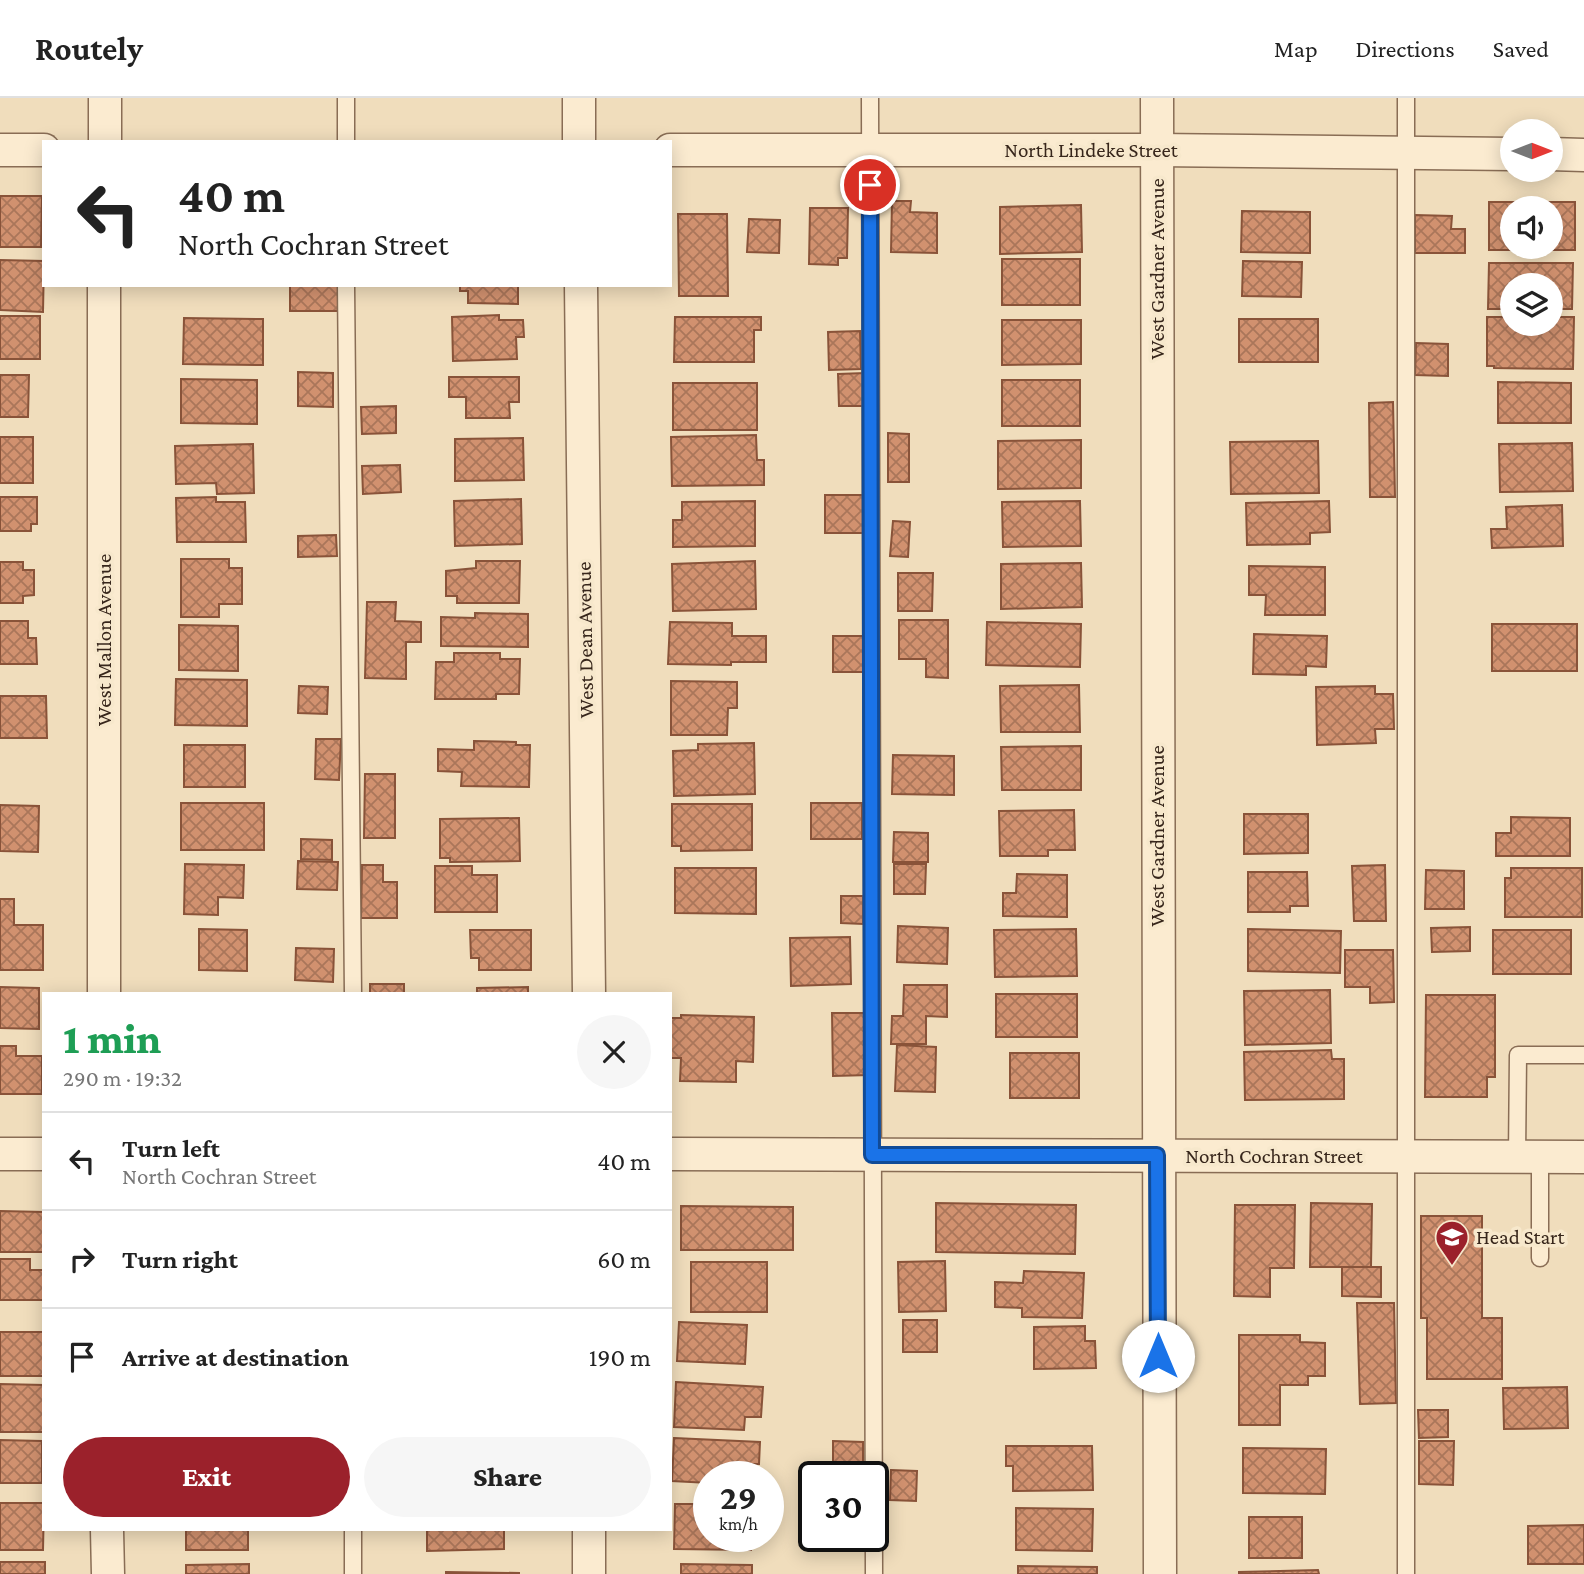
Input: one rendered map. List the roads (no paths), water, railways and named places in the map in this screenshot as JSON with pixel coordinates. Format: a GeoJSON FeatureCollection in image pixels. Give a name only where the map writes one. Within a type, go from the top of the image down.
{"type":"FeatureCollection","features":[{"type":"Feature","properties":{"kind":"street"},"geometry":{"type":"LineString","coordinates":[[105,98],[105,140]]}},
{"type":"Feature","properties":{"kind":"street"},"geometry":{"type":"LineString","coordinates":[[579,98],[579,140]]}},
{"type":"Feature","properties":{"kind":"street","name":"West Gardner Avenue"},"geometry":{"type":"LineString","coordinates":[[1157,98],[1157,1155],[1160,1574]]}},
{"type":"Feature","properties":{"kind":"street"},"geometry":{"type":"LineString","coordinates":[[0,150],[42,150]]}},
{"type":"Feature","properties":{"kind":"street","name":"North Lindeke Street"},"geometry":{"type":"LineString","coordinates":[[672,150],[1157,150],[1500,154]]}},
{"type":"Feature","properties":{"kind":"street"},"geometry":{"type":"LineString","coordinates":[[1563,154],[1584,155]]}},
{"type":"Feature","properties":{"kind":"street","name":"West Mallon Avenue"},"geometry":{"type":"LineString","coordinates":[[104,287],[104,992]]}},
{"type":"Feature","properties":{"kind":"street","name":"West Dean Avenue"},"geometry":{"type":"LineString","coordinates":[[580,287],[589,992]]}},
{"type":"Feature","properties":{"kind":"street"},"geometry":{"type":"LineString","coordinates":[[0,1154],[42,1154]]}},
{"type":"Feature","properties":{"kind":"street","name":"North Cochran Street"},"geometry":{"type":"LineString","coordinates":[[672,1154],[1584,1157]]}},
{"type":"Feature","properties":{"kind":"street"},"geometry":{"type":"LineString","coordinates":[[107,1531],[108,1574]]}},
{"type":"Feature","properties":{"kind":"street"},"geometry":{"type":"LineString","coordinates":[[589,1531],[589,1574]]}},
{"type":"Feature","properties":{"kind":"lane"},"geometry":{"type":"LineString","coordinates":[[346,98],[346,140]]}},
{"type":"Feature","properties":{"kind":"lane"},"geometry":{"type":"LineString","coordinates":[[870,98],[874,1574]]}},
{"type":"Feature","properties":{"kind":"lane"},"geometry":{"type":"LineString","coordinates":[[1406,98],[1406,1574]]}},
{"type":"Feature","properties":{"kind":"lane"},"geometry":{"type":"LineString","coordinates":[[346,287],[353,992]]}},
{"type":"Feature","properties":{"kind":"lane"},"geometry":{"type":"LineString","coordinates":[[1540,1258],[1518,1055],[1584,1055]]}},
{"type":"Feature","properties":{"kind":"lane"},"geometry":{"type":"LineString","coordinates":[[353,1574],[354,1531]]}},
{"type":"Feature","properties":{"kind":"place","name":"Head Start"},"geometry":{"type":"Point","coordinates":[1452,1267]}}]}
